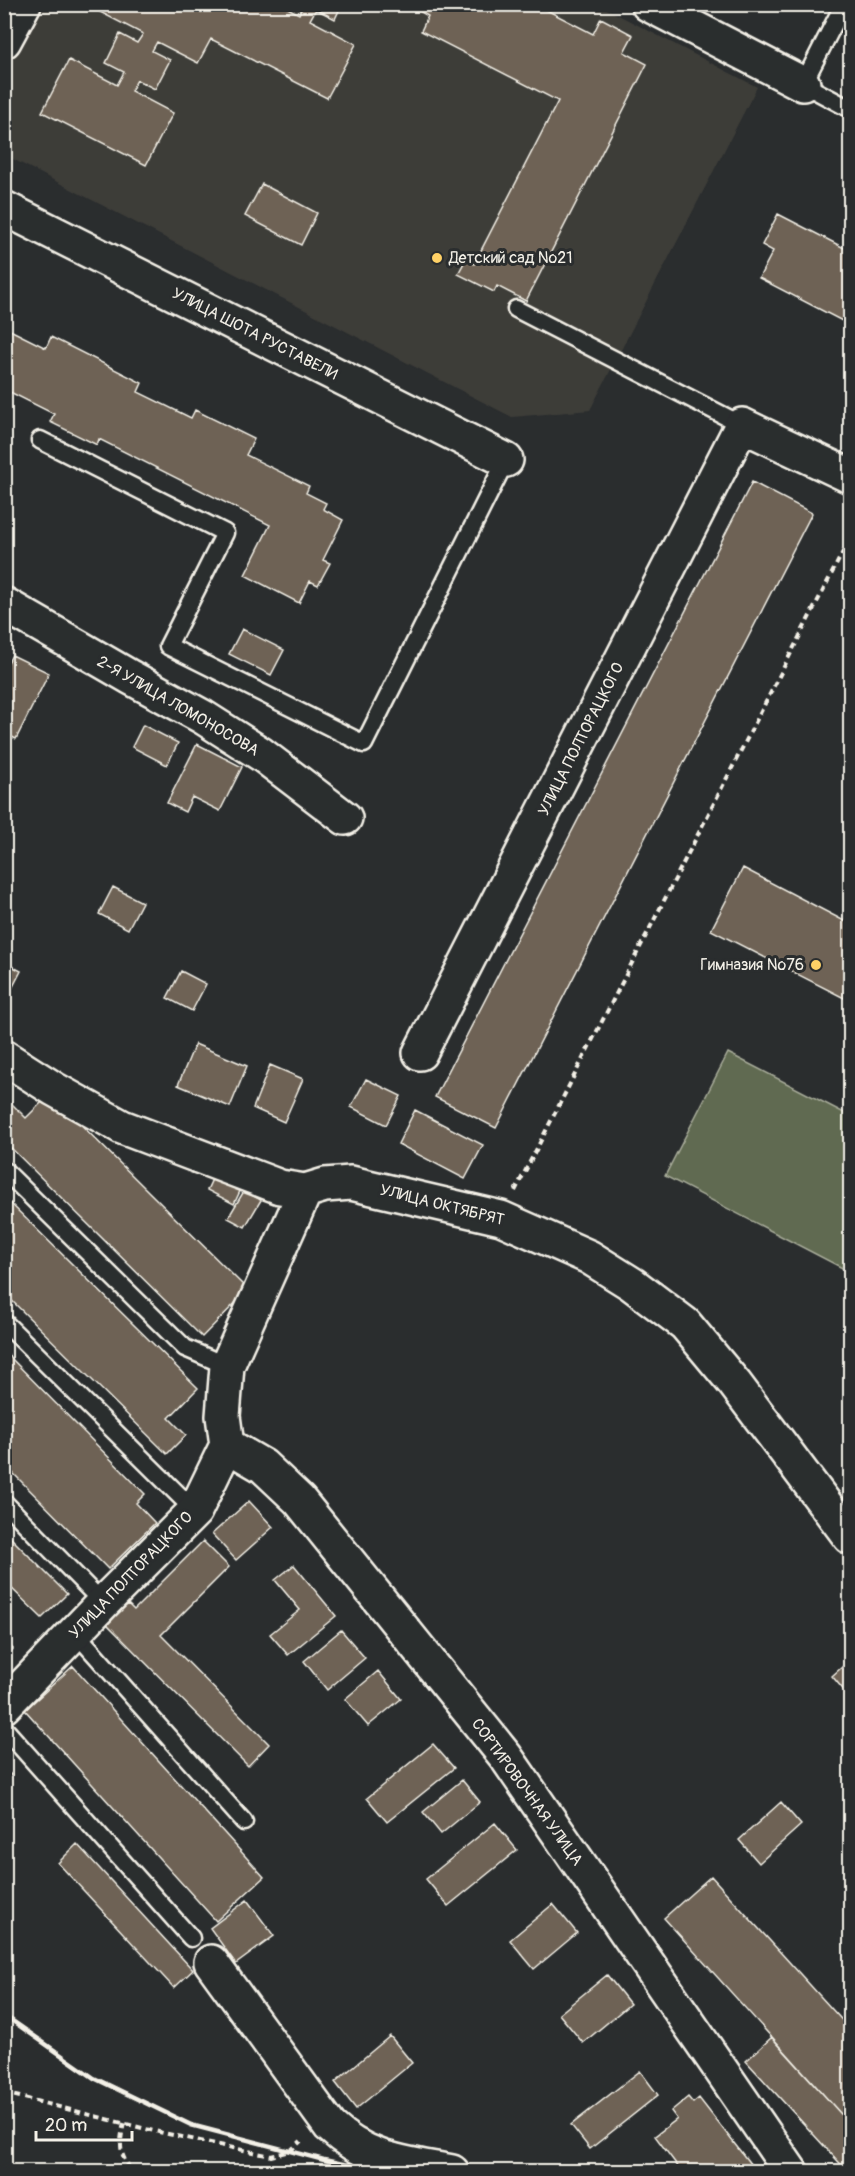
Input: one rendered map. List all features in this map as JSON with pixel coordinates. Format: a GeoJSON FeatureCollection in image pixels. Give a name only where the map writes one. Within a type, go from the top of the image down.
{"type":"FeatureCollection","features":[{"type":"Feature","properties":{"kind":"street"},"geometry":{"type":"LineString","coordinates":[[4,41],[24,4]]}},
{"type":"Feature","properties":{"kind":"street"},"geometry":{"type":"LineString","coordinates":[[648,4],[803,84]]}},
{"type":"Feature","properties":{"kind":"street","name":"УЛИЦА ШОТА РУСТАВЕЛИ"},"geometry":{"type":"LineString","coordinates":[[4,208],[506,460]]}},
{"type":"Feature","properties":{"kind":"street"},"geometry":{"type":"LineString","coordinates":[[742,425],[850,476]]}},
{"type":"Feature","properties":{"kind":"street","name":"УЛИЦА ПОЛТОРАЦКОГО"},"geometry":{"type":"LineString","coordinates":[[420,1053],[742,425]]}},
{"type":"Feature","properties":{"kind":"street","name":"2-Я УЛИЦА ЛОМОНОСОВА"},"geometry":{"type":"LineString","coordinates":[[4,604],[203,717],[261,754],[345,818]]}},
{"type":"Feature","properties":{"kind":"street","name":"УЛИЦА ОКТЯБРЯТ"},"geometry":{"type":"LineString","coordinates":[[4,1057],[54,1089],[122,1127],[280,1187],[305,1191],[325,1185],[351,1183],[501,1218],[590,1257],[632,1284],[685,1324],[735,1384],[850,1537]]}},
{"type":"Feature","properties":{"kind":"street"},"geometry":{"type":"LineString","coordinates":[[227,1445],[223,1416],[227,1366],[305,1191]]}},
{"type":"Feature","properties":{"kind":"street","name":"УЛИЦА ПОЛТОРАЦКОГО"},"geometry":{"type":"LineString","coordinates":[[4,1706],[103,1602],[195,1511],[227,1445]]}},
{"type":"Feature","properties":{"kind":"street","name":"СОРТИРОВОЧНАЯ УЛИЦА"},"geometry":{"type":"LineString","coordinates":[[227,1445],[263,1466],[299,1500],[506,1757],[791,2172]]}},
{"type":"Feature","properties":{"kind":"street"},"geometry":{"type":"LineString","coordinates":[[201,1950],[325,2119],[343,2138],[361,2149],[393,2161],[452,2172]]}},
{"type":"Feature","properties":{"kind":"lane"},"geometry":{"type":"LineString","coordinates":[[844,4],[803,84],[850,109]]}},
{"type":"Feature","properties":{"kind":"lane"},"geometry":{"type":"LineString","coordinates":[[516,309],[742,425]]}},
{"type":"Feature","properties":{"kind":"lane"},"geometry":{"type":"LineString","coordinates":[[40,440],[225,533],[168,646],[364,744],[506,460]]}},
{"type":"Feature","properties":{"kind":"lane"},"geometry":{"type":"LineString","coordinates":[[4,1170],[185,1348],[227,1366]]}},
{"type":"Feature","properties":{"kind":"lane"},"geometry":{"type":"LineString","coordinates":[[4,1322],[195,1511]]}},
{"type":"Feature","properties":{"kind":"lane"},"geometry":{"type":"LineString","coordinates":[[4,1502],[103,1602]]}},
{"type":"Feature","properties":{"kind":"lane"},"geometry":{"type":"LineString","coordinates":[[75,1632],[244,1822]]}},
{"type":"Feature","properties":{"kind":"lane"},"geometry":{"type":"LineString","coordinates":[[4,1728],[201,1950]]}},
{"type":"Feature","properties":{"kind":"path"},"geometry":{"type":"LineString","coordinates":[[501,1218],[850,538]]}},
{"type":"Feature","properties":{"kind":"path"},"geometry":{"type":"LineString","coordinates":[[4,2093],[271,2156],[290,2151],[325,2119]]}},
{"type":"Feature","properties":{"kind":"path"},"geometry":{"type":"LineString","coordinates":[[124,2123],[120,2140],[123,2159],[134,2172]]}},
{"type":"Feature","properties":{"kind":"shaded area","name":"Детский сад №21"},"geometry":{"type":"Polygon","coordinates":[[[597,4],[757,87],[590,410],[512,417],[5,155],[4,74],[40,5],[597,4]]]}},
{"type":"Feature","properties":{"kind":"green space"},"geometry":{"type":"Polygon","coordinates":[[[728,1053],[850,1116],[850,1272],[665,1176],[728,1053]]]}},
{"type":"Feature","properties":{"kind":"building"},"geometry":{"type":"Polygon","coordinates":[[[99,4],[223,4],[235,11],[239,4],[280,4],[299,14],[304,4],[342,4],[335,19],[316,9],[310,20],[356,44],[327,98],[211,39],[198,63],[157,42],[152,51],[170,60],[155,89],[137,80],[131,91],[173,113],[146,165],[42,112],[69,60],[117,85],[124,72],[106,63],[120,34],[137,43],[143,34],[96,10],[99,4]]]}},
{"type":"Feature","properties":{"kind":"building"},"geometry":{"type":"Polygon","coordinates":[[[223,4],[239,4],[235,11],[223,4]]]}},
{"type":"Feature","properties":{"kind":"building"},"geometry":{"type":"Polygon","coordinates":[[[407,4],[535,4],[593,34],[601,18],[633,35],[624,52],[647,64],[526,301],[497,286],[494,292],[458,274],[466,259],[474,264],[558,101],[421,31],[428,16],[407,4]]]}},
{"type":"Feature","properties":{"kind":"building"},"geometry":{"type":"Polygon","coordinates":[[[262,184],[317,213],[301,245],[245,216],[262,184]]]}},
{"type":"Feature","properties":{"kind":"building"},"geometry":{"type":"Polygon","coordinates":[[[778,214],[850,251],[850,325],[759,278],[773,251],[762,245],[778,214]]]}},
{"type":"Feature","properties":{"kind":"building"},"geometry":{"type":"Polygon","coordinates":[[[4,327],[46,348],[51,337],[142,383],[138,392],[191,418],[195,410],[254,439],[246,455],[309,486],[306,493],[326,503],[323,509],[343,520],[323,560],[330,563],[318,585],[310,581],[299,603],[245,575],[270,525],[99,439],[97,445],[50,422],[54,414],[4,389],[4,327]]]}},
{"type":"Feature","properties":{"kind":"building"},"geometry":{"type":"Polygon","coordinates":[[[752,482],[812,513],[496,1128],[435,1097],[752,482]]]}},
{"type":"Feature","properties":{"kind":"building"},"geometry":{"type":"Polygon","coordinates":[[[242,629],[284,650],[271,675],[229,654],[242,629]]]}},
{"type":"Feature","properties":{"kind":"building"},"geometry":{"type":"Polygon","coordinates":[[[12,655],[49,673],[16,739],[4,733],[4,670],[12,655]]]}},
{"type":"Feature","properties":{"kind":"building"},"geometry":{"type":"Polygon","coordinates":[[[143,725],[178,743],[167,765],[132,747],[143,725]]]}},
{"type":"Feature","properties":{"kind":"building"},"geometry":{"type":"Polygon","coordinates":[[[197,744],[242,767],[220,811],[192,797],[185,812],[167,803],[197,744]]]}},
{"type":"Feature","properties":{"kind":"building","name":"Гимназия №76"},"geometry":{"type":"Polygon","coordinates":[[[743,868],[850,924],[850,1001],[711,930],[743,868]]]}},
{"type":"Feature","properties":{"kind":"building"},"geometry":{"type":"Polygon","coordinates":[[[113,887],[142,902],[128,929],[99,914],[113,887]]]}},
{"type":"Feature","properties":{"kind":"building"},"geometry":{"type":"Polygon","coordinates":[[[4,962],[21,971],[4,1004],[4,962]]]}},
{"type":"Feature","properties":{"kind":"building"},"geometry":{"type":"Polygon","coordinates":[[[181,971],[206,984],[192,1011],[167,998],[181,971]]]}},
{"type":"Feature","properties":{"kind":"building"},"geometry":{"type":"Polygon","coordinates":[[[195,1044],[247,1066],[230,1107],[178,1085],[195,1044]]]}},
{"type":"Feature","properties":{"kind":"building"},"geometry":{"type":"Polygon","coordinates":[[[270,1065],[303,1079],[284,1122],[253,1108],[270,1065]]]}},
{"type":"Feature","properties":{"kind":"building"},"geometry":{"type":"Polygon","coordinates":[[[366,1079],[401,1096],[386,1125],[351,1107],[366,1079]]]}},
{"type":"Feature","properties":{"kind":"building"},"geometry":{"type":"Polygon","coordinates":[[[50,1094],[248,1290],[202,1337],[4,1141],[4,1096],[26,1118],[50,1094]]]}},
{"type":"Feature","properties":{"kind":"building"},"geometry":{"type":"Polygon","coordinates":[[[415,1110],[483,1145],[465,1179],[398,1144],[415,1110]]]}},
{"type":"Feature","properties":{"kind":"building"},"geometry":{"type":"Polygon","coordinates":[[[214,1175],[241,1189],[234,1204],[207,1190],[214,1175]]]}},
{"type":"Feature","properties":{"kind":"building"},"geometry":{"type":"Polygon","coordinates":[[[244,1191],[261,1200],[245,1227],[228,1218],[244,1191]]]}},
{"type":"Feature","properties":{"kind":"building"},"geometry":{"type":"Polygon","coordinates":[[[4,1197],[198,1388],[169,1418],[186,1435],[167,1454],[4,1293],[4,1197]]]}},
{"type":"Feature","properties":{"kind":"building"},"geometry":{"type":"Polygon","coordinates":[[[4,1351],[145,1494],[136,1503],[155,1523],[108,1569],[4,1464],[4,1351]]]}},
{"type":"Feature","properties":{"kind":"building"},"geometry":{"type":"Polygon","coordinates":[[[249,1501],[273,1527],[236,1560],[212,1534],[249,1501]]]}},
{"type":"Feature","properties":{"kind":"building"},"geometry":{"type":"Polygon","coordinates":[[[4,1531],[67,1594],[42,1618],[4,1581],[4,1531]]]}},
{"type":"Feature","properties":{"kind":"building"},"geometry":{"type":"Polygon","coordinates":[[[203,1541],[229,1567],[161,1635],[269,1744],[248,1766],[107,1624],[128,1604],[134,1610],[203,1541]]]}},
{"type":"Feature","properties":{"kind":"building"},"geometry":{"type":"Polygon","coordinates":[[[294,1565],[336,1616],[288,1655],[270,1634],[300,1610],[275,1580],[294,1565]]]}},
{"type":"Feature","properties":{"kind":"building"},"geometry":{"type":"Polygon","coordinates":[[[341,1630],[365,1658],[327,1690],[304,1661],[341,1630]]]}},
{"type":"Feature","properties":{"kind":"building"},"geometry":{"type":"Polygon","coordinates":[[[4,1640],[13,1649],[4,1658],[4,1640]]]}},
{"type":"Feature","properties":{"kind":"building"},"geometry":{"type":"Polygon","coordinates":[[[850,1660],[850,1691],[847,1694],[832,1676],[850,1660]]]}},
{"type":"Feature","properties":{"kind":"building"},"geometry":{"type":"Polygon","coordinates":[[[73,1666],[264,1877],[216,1921],[25,1710],[73,1666]]]}},
{"type":"Feature","properties":{"kind":"building"},"geometry":{"type":"Polygon","coordinates":[[[378,1671],[401,1699],[368,1726],[345,1699],[378,1671]]]}},
{"type":"Feature","properties":{"kind":"building"},"geometry":{"type":"Polygon","coordinates":[[[433,1744],[454,1768],[387,1822],[367,1798],[433,1744]]]}},
{"type":"Feature","properties":{"kind":"building"},"geometry":{"type":"Polygon","coordinates":[[[4,1768],[11,1775],[4,1782],[4,1768]]]}},
{"type":"Feature","properties":{"kind":"building"},"geometry":{"type":"Polygon","coordinates":[[[462,1780],[480,1802],[441,1834],[423,1812],[462,1780]]]}},
{"type":"Feature","properties":{"kind":"building"},"geometry":{"type":"Polygon","coordinates":[[[781,1802],[801,1825],[759,1863],[739,1840],[781,1802]]]}},
{"type":"Feature","properties":{"kind":"building"},"geometry":{"type":"Polygon","coordinates":[[[495,1823],[517,1850],[448,1906],[426,1879],[495,1823]]]}},
{"type":"Feature","properties":{"kind":"building"},"geometry":{"type":"Polygon","coordinates":[[[77,1844],[193,1970],[174,1988],[58,1863],[77,1844]]]}},
{"type":"Feature","properties":{"kind":"building"},"geometry":{"type":"Polygon","coordinates":[[[711,1876],[850,2029],[850,2124],[664,1918],[711,1876]]]}},
{"type":"Feature","properties":{"kind":"building"},"geometry":{"type":"Polygon","coordinates":[[[247,1900],[274,1936],[236,1964],[210,1928],[247,1900]]]}},
{"type":"Feature","properties":{"kind":"building"},"geometry":{"type":"Polygon","coordinates":[[[553,1904],[577,1933],[534,1969],[510,1940],[553,1904]]]}},
{"type":"Feature","properties":{"kind":"building"},"geometry":{"type":"Polygon","coordinates":[[[607,1975],[630,2004],[583,2043],[559,2014],[607,1975]]]}},
{"type":"Feature","properties":{"kind":"building"},"geometry":{"type":"Polygon","coordinates":[[[390,2036],[412,2063],[356,2109],[335,2082],[390,2036]]]}},
{"type":"Feature","properties":{"kind":"building"},"geometry":{"type":"Polygon","coordinates":[[[772,2037],[850,2124],[850,2169],[848,2172],[746,2061],[772,2037]]]}},
{"type":"Feature","properties":{"kind":"building"},"geometry":{"type":"Polygon","coordinates":[[[640,2071],[658,2095],[590,2149],[571,2125],[640,2071]]]}},
{"type":"Feature","properties":{"kind":"building"},"geometry":{"type":"Polygon","coordinates":[[[688,2097],[693,2103],[699,2098],[751,2165],[743,2172],[719,2172],[716,2168],[711,2172],[682,2172],[655,2136],[677,2119],[671,2111],[688,2097]]]}},
{"type":"Feature","properties":{"kind":"railway"},"geometry":{"type":"LineString","coordinates":[[4,2015],[94,2078],[191,2125],[324,2160],[381,2172]]}},
{"type":"Feature","properties":{"kind":"place","name":"Детский сад №21"},"geometry":{"type":"Point","coordinates":[437,258]}},
{"type":"Feature","properties":{"kind":"place","name":"Гимназия №76"},"geometry":{"type":"Point","coordinates":[816,965]}}]}
